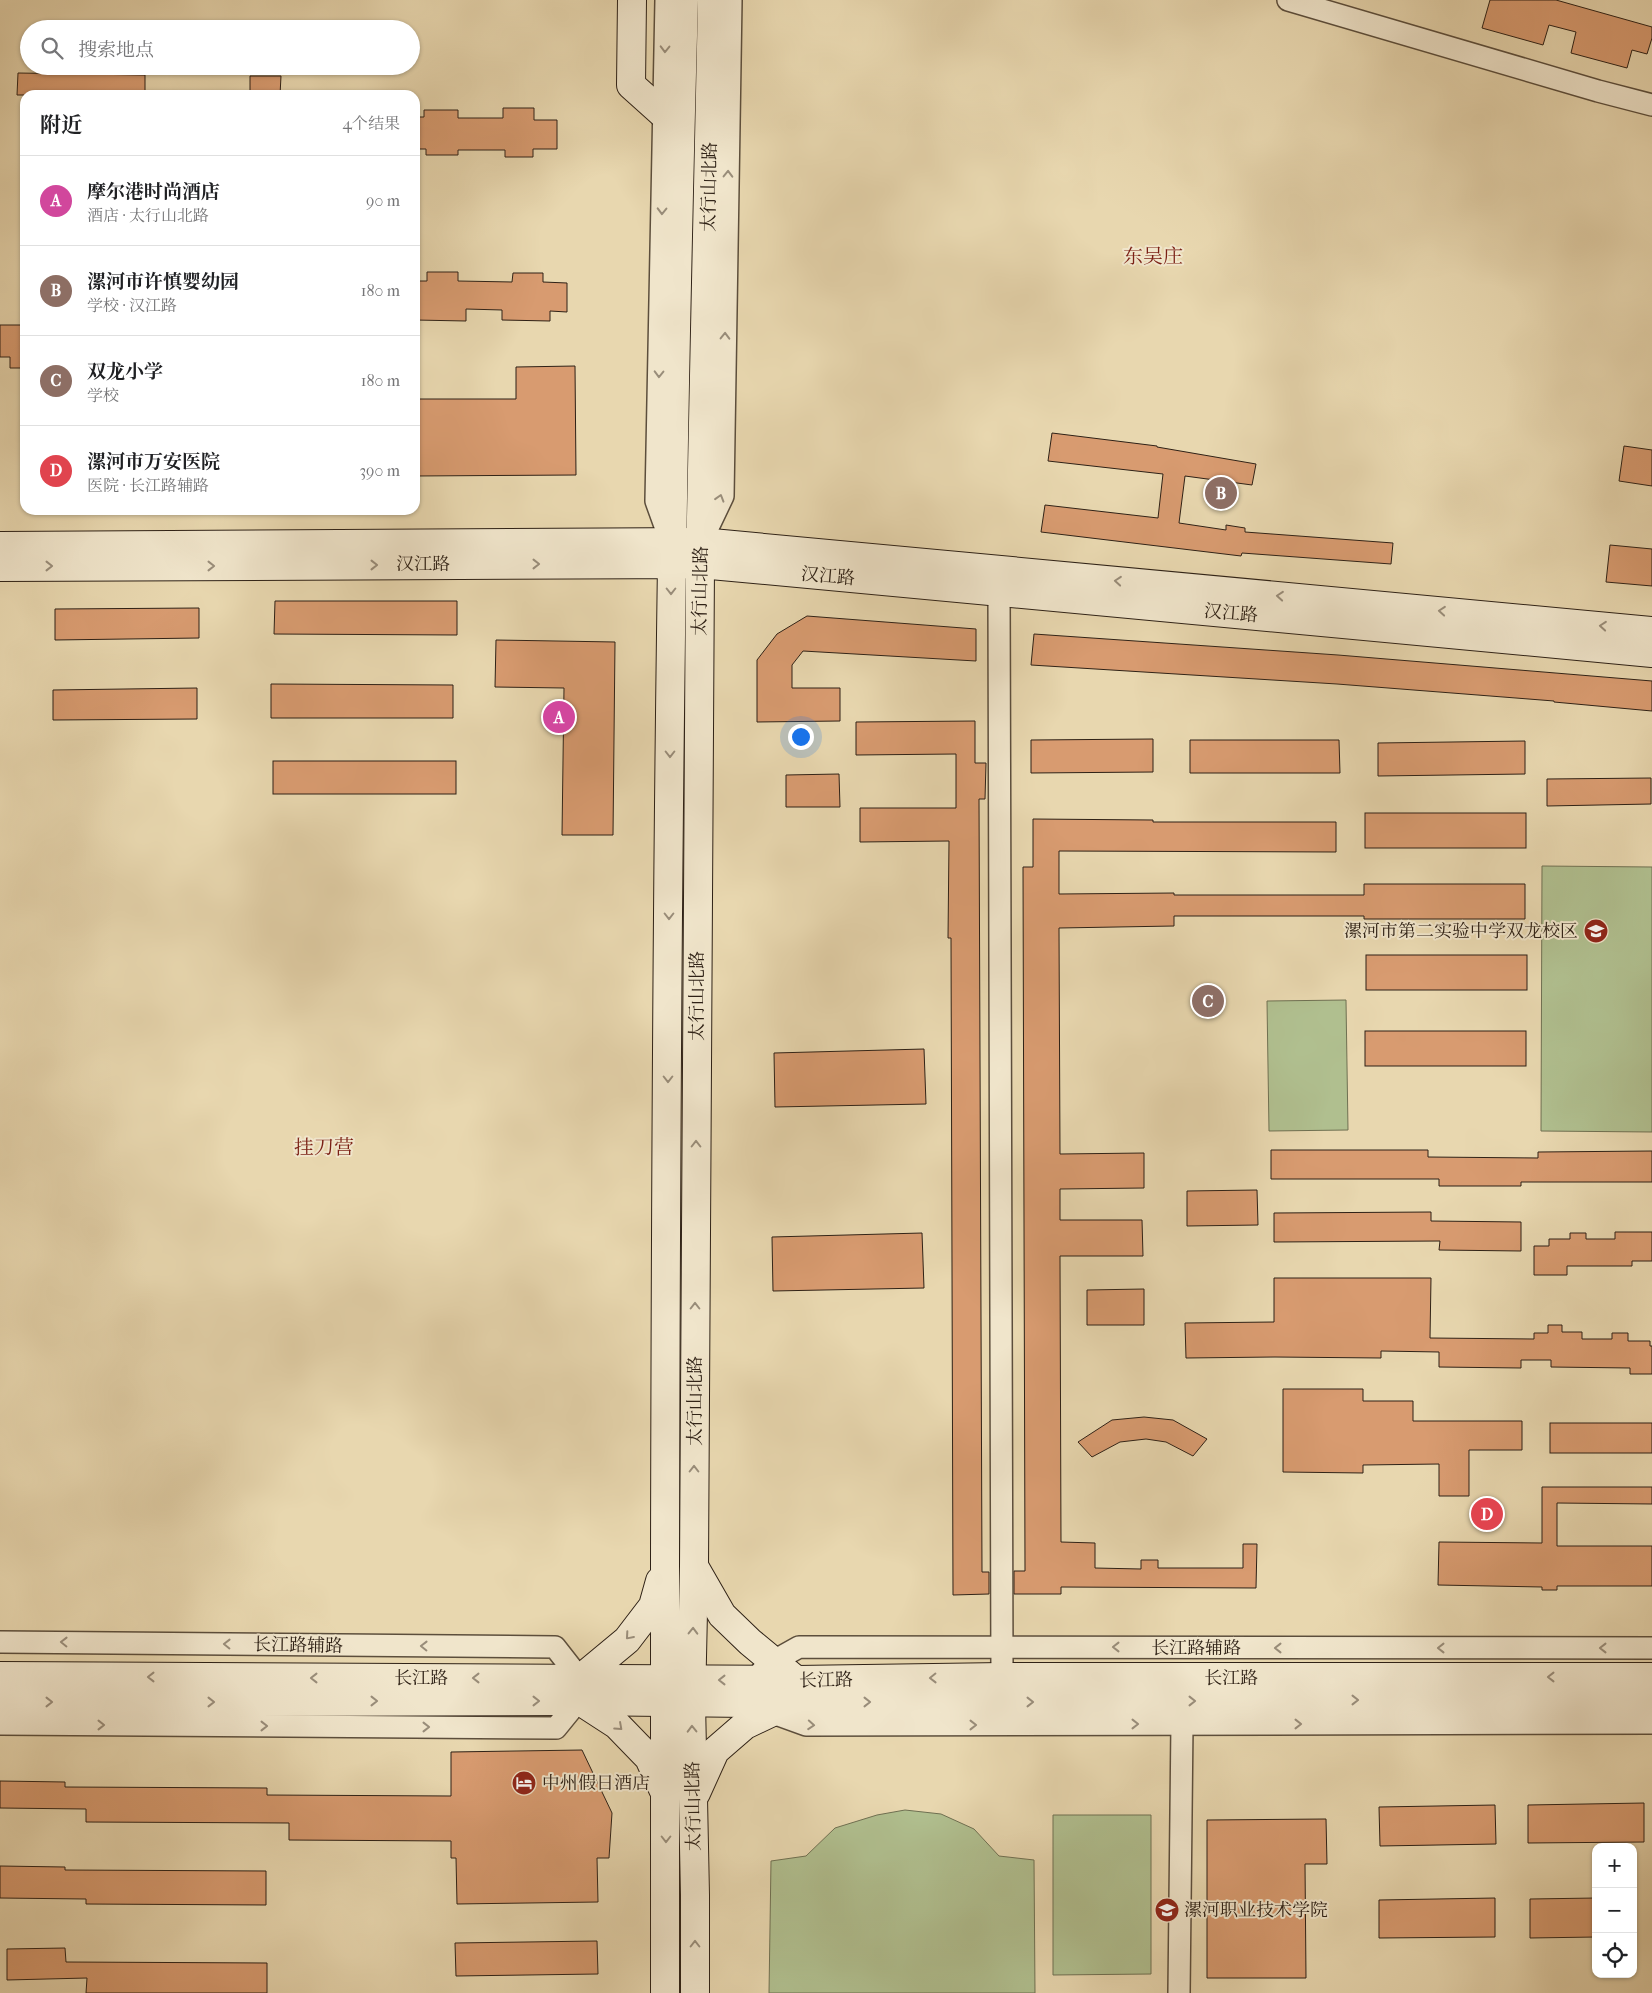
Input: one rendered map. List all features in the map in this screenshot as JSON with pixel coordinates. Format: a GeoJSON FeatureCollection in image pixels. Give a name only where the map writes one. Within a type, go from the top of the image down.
{"type":"FeatureCollection","features":[{"type":"Feature","properties":{"kind":"main road"},"geometry":{"type":"LineString","coordinates":[[632,0],[631,85],[672,122]]}},
{"type":"Feature","properties":{"kind":"main road","name":"太行山北路"},"geometry":{"type":"LineString","coordinates":[[684,0],[672,122],[665,1562],[678,1691],[694,1798],[695,1993]]}},
{"type":"Feature","properties":{"kind":"main road","name":"太行山北路"},"geometry":{"type":"LineString","coordinates":[[665,1993],[666,1798],[694,1566],[700,553],[712,0]]}},
{"type":"Feature","properties":{"kind":"main road","name":"汉江路"},"geometry":{"type":"LineString","coordinates":[[0,546],[700,553],[1652,631]]}},
{"type":"Feature","properties":{"kind":"main road","name":"汉江路"},"geometry":{"type":"LineString","coordinates":[[0,567],[671,553]]}},
{"type":"Feature","properties":{"kind":"main road","name":"汉江路"},"geometry":{"type":"LineString","coordinates":[[700,553],[998,591],[1652,653]]}},
{"type":"Feature","properties":{"kind":"main road"},"geometry":{"type":"LineString","coordinates":[[665,1562],[653,1606],[628,1640],[579,1690],[649,1758],[666,1798]]}},
{"type":"Feature","properties":{"kind":"main road"},"geometry":{"type":"LineString","coordinates":[[694,1566],[722,1615],[750,1642],[774,1661],[796,1691],[757,1698],[745,1725],[715,1751],[694,1798]]}},
{"type":"Feature","properties":{"kind":"main road","name":"长江路"},"geometry":{"type":"LineString","coordinates":[[0,1676],[678,1691],[757,1698],[796,1691],[1002,1677],[1652,1677]]}},
{"type":"Feature","properties":{"kind":"main road","name":"长江路"},"geometry":{"type":"LineString","coordinates":[[0,1702],[579,1690]]}},
{"type":"Feature","properties":{"kind":"main road","name":"长江路"},"geometry":{"type":"LineString","coordinates":[[796,1691],[1652,1699]]}},
{"type":"Feature","properties":{"kind":"street"},"geometry":{"type":"LineString","coordinates":[[666,0],[672,122]]}},
{"type":"Feature","properties":{"kind":"street"},"geometry":{"type":"LineString","coordinates":[[700,553],[723,496],[731,0]]}},
{"type":"Feature","properties":{"kind":"street"},"geometry":{"type":"LineString","coordinates":[[1288,0],[1598,91],[1652,105]]}},
{"type":"Feature","properties":{"kind":"street"},"geometry":{"type":"LineString","coordinates":[[998,591],[1002,1677]]}},
{"type":"Feature","properties":{"kind":"street","name":"长江路辅路"},"geometry":{"type":"LineString","coordinates":[[0,1642],[555,1647],[579,1690]]}},
{"type":"Feature","properties":{"kind":"street","name":"长江路辅路"},"geometry":{"type":"LineString","coordinates":[[757,1698],[774,1661],[799,1647],[1652,1648]]}},
{"type":"Feature","properties":{"kind":"street"},"geometry":{"type":"LineString","coordinates":[[0,1724],[556,1728],[579,1690]]}},
{"type":"Feature","properties":{"kind":"street"},"geometry":{"type":"LineString","coordinates":[[757,1698],[806,1726],[1652,1722]]}},
{"type":"Feature","properties":{"kind":"street"},"geometry":{"type":"LineString","coordinates":[[1179,1993],[1182,1724]]}},
{"type":"Feature","properties":{"kind":"green space","name":"漯河市第二实验中学双龙校区"},"geometry":{"type":"Polygon","coordinates":[[[1542,866],[1652,867],[1652,1132],[1541,1131],[1542,866]]]}},
{"type":"Feature","properties":{"kind":"green space"},"geometry":{"type":"Polygon","coordinates":[[[1346,1000],[1348,1130],[1269,1131],[1267,1001],[1346,1000]]]}},
{"type":"Feature","properties":{"kind":"green space"},"geometry":{"type":"Polygon","coordinates":[[[905,1810],[941,1814],[974,1829],[999,1856],[1034,1860],[1035,1993],[769,1993],[771,1861],[806,1856],[835,1828],[877,1815],[905,1810]]]}},
{"type":"Feature","properties":{"kind":"green space"},"geometry":{"type":"Polygon","coordinates":[[[1053,1815],[1151,1815],[1151,1974],[1053,1975],[1053,1815]]]}},
{"type":"Feature","properties":{"kind":"building"},"geometry":{"type":"Polygon","coordinates":[[[1490,0],[1556,0],[1652,27],[1652,38],[1647,54],[1632,50],[1627,68],[1571,53],[1576,32],[1549,25],[1543,45],[1482,28],[1490,0]]]}},
{"type":"Feature","properties":{"kind":"building"},"geometry":{"type":"Polygon","coordinates":[[[18,73],[20,75],[145,75],[145,90],[20,90],[20,95],[17,95],[18,73]]]}},
{"type":"Feature","properties":{"kind":"building"},"geometry":{"type":"Polygon","coordinates":[[[250,76],[281,76],[280,90],[250,90],[250,76]]]}},
{"type":"Feature","properties":{"kind":"building"},"geometry":{"type":"Polygon","coordinates":[[[503,108],[534,108],[534,120],[557,120],[557,149],[533,149],[533,157],[505,157],[505,150],[458,150],[458,155],[426,155],[426,149],[420,149],[420,117],[424,117],[424,110],[458,110],[458,118],[503,118],[503,108]]]}},
{"type":"Feature","properties":{"kind":"building"},"geometry":{"type":"Polygon","coordinates":[[[427,272],[458,272],[458,281],[512,282],[513,273],[543,273],[543,282],[567,283],[567,312],[550,311],[550,321],[502,320],[502,310],[466,309],[466,321],[420,320],[420,281],[427,281],[427,272]]]}},
{"type":"Feature","properties":{"kind":"building"},"geometry":{"type":"Polygon","coordinates":[[[0,325],[20,325],[20,368],[10,368],[10,357],[0,357],[0,325]]]}},
{"type":"Feature","properties":{"kind":"building"},"geometry":{"type":"Polygon","coordinates":[[[575,366],[576,475],[420,476],[420,399],[516,399],[516,367],[575,366]]]}},
{"type":"Feature","properties":{"kind":"building"},"geometry":{"type":"Polygon","coordinates":[[[1052,433],[1157,446],[1256,464],[1252,485],[1185,476],[1179,523],[1226,530],[1226,525],[1245,528],[1245,532],[1393,543],[1391,564],[1242,553],[1241,556],[1041,532],[1045,505],[1158,518],[1163,474],[1048,461],[1052,433]]]}},
{"type":"Feature","properties":{"kind":"building"},"geometry":{"type":"Polygon","coordinates":[[[1624,446],[1652,450],[1652,486],[1619,481],[1624,446]]]}},
{"type":"Feature","properties":{"kind":"building"},"geometry":{"type":"Polygon","coordinates":[[[1610,545],[1652,549],[1652,586],[1606,582],[1610,545]]]}},
{"type":"Feature","properties":{"kind":"building"},"geometry":{"type":"Polygon","coordinates":[[[275,601],[457,601],[457,635],[274,634],[275,601]]]}},
{"type":"Feature","properties":{"kind":"building"},"geometry":{"type":"Polygon","coordinates":[[[199,608],[199,638],[55,640],[55,609],[199,608]]]}},
{"type":"Feature","properties":{"kind":"building"},"geometry":{"type":"Polygon","coordinates":[[[807,616],[976,629],[976,661],[803,651],[792,665],[792,688],[840,688],[840,721],[757,722],[757,660],[777,634],[807,616]]]}},
{"type":"Feature","properties":{"kind":"building"},"geometry":{"type":"Polygon","coordinates":[[[1034,634],[1338,655],[1652,681],[1652,711],[1554,701],[1337,684],[1031,665],[1034,634]]]}},
{"type":"Feature","properties":{"kind":"building"},"geometry":{"type":"Polygon","coordinates":[[[496,640],[615,642],[613,835],[562,835],[564,688],[495,687],[496,640]]]}},
{"type":"Feature","properties":{"kind":"building"},"geometry":{"type":"Polygon","coordinates":[[[271,684],[453,685],[453,718],[271,718],[271,684]]]}},
{"type":"Feature","properties":{"kind":"building"},"geometry":{"type":"Polygon","coordinates":[[[197,688],[197,719],[53,720],[53,690],[197,688]]]}},
{"type":"Feature","properties":{"kind":"building"},"geometry":{"type":"Polygon","coordinates":[[[975,721],[975,763],[986,763],[985,799],[979,799],[982,1572],[989,1572],[989,1594],[953,1595],[951,938],[948,938],[949,841],[860,842],[860,808],[956,808],[956,754],[856,755],[856,722],[975,721]]]}},
{"type":"Feature","properties":{"kind":"building"},"geometry":{"type":"Polygon","coordinates":[[[1153,739],[1153,772],[1031,773],[1031,740],[1153,739]]]}},
{"type":"Feature","properties":{"kind":"building"},"geometry":{"type":"Polygon","coordinates":[[[1190,740],[1339,740],[1340,773],[1190,773],[1190,740]]]}},
{"type":"Feature","properties":{"kind":"building"},"geometry":{"type":"Polygon","coordinates":[[[1525,741],[1525,774],[1378,776],[1378,743],[1525,741]]]}},
{"type":"Feature","properties":{"kind":"building"},"geometry":{"type":"Polygon","coordinates":[[[273,761],[456,761],[456,794],[273,794],[273,761]]]}},
{"type":"Feature","properties":{"kind":"building"},"geometry":{"type":"Polygon","coordinates":[[[839,774],[840,807],[786,807],[786,775],[839,774]]]}},
{"type":"Feature","properties":{"kind":"building"},"geometry":{"type":"Polygon","coordinates":[[[1651,778],[1651,804],[1547,806],[1547,779],[1651,778]]]}},
{"type":"Feature","properties":{"kind":"building"},"geometry":{"type":"Polygon","coordinates":[[[1365,813],[1526,813],[1526,848],[1365,848],[1365,813]]]}},
{"type":"Feature","properties":{"kind":"building"},"geometry":{"type":"Polygon","coordinates":[[[1033,819],[1153,820],[1153,822],[1336,822],[1336,852],[1059,851],[1059,894],[1364,895],[1364,884],[1525,884],[1525,919],[1364,919],[1364,916],[1174,916],[1174,926],[1059,928],[1060,1154],[1144,1153],[1144,1188],[1060,1189],[1060,1220],[1142,1220],[1143,1256],[1060,1256],[1061,1542],[1095,1543],[1095,1568],[1141,1569],[1141,1560],[1158,1560],[1158,1568],[1243,1568],[1243,1544],[1257,1544],[1256,1588],[1061,1587],[1061,1594],[1014,1594],[1014,1571],[1025,1571],[1023,867],[1033,867],[1033,819]]]}},
{"type":"Feature","properties":{"kind":"building"},"geometry":{"type":"Polygon","coordinates":[[[1366,955],[1527,955],[1527,990],[1366,990],[1366,955]]]}},
{"type":"Feature","properties":{"kind":"building"},"geometry":{"type":"Polygon","coordinates":[[[1365,1031],[1526,1031],[1526,1066],[1365,1066],[1365,1031]]]}},
{"type":"Feature","properties":{"kind":"building"},"geometry":{"type":"Polygon","coordinates":[[[924,1049],[926,1104],[775,1107],[774,1053],[924,1049]]]}},
{"type":"Feature","properties":{"kind":"building"},"geometry":{"type":"Polygon","coordinates":[[[1271,1150],[1428,1150],[1428,1157],[1538,1158],[1538,1152],[1652,1151],[1652,1182],[1521,1182],[1521,1186],[1439,1186],[1439,1179],[1271,1179],[1271,1150]]]}},
{"type":"Feature","properties":{"kind":"building"},"geometry":{"type":"Polygon","coordinates":[[[1257,1190],[1258,1225],[1187,1226],[1187,1191],[1257,1190]]]}},
{"type":"Feature","properties":{"kind":"building"},"geometry":{"type":"Polygon","coordinates":[[[1431,1212],[1431,1221],[1521,1222],[1521,1251],[1439,1250],[1440,1241],[1274,1242],[1274,1213],[1431,1212]]]}},
{"type":"Feature","properties":{"kind":"building"},"geometry":{"type":"Polygon","coordinates":[[[1615,1232],[1652,1232],[1652,1261],[1632,1261],[1632,1266],[1567,1266],[1567,1275],[1534,1275],[1534,1246],[1549,1246],[1549,1239],[1570,1239],[1570,1233],[1586,1233],[1586,1239],[1615,1239],[1615,1232]]]}},
{"type":"Feature","properties":{"kind":"building"},"geometry":{"type":"Polygon","coordinates":[[[922,1233],[924,1288],[773,1291],[772,1237],[922,1233]]]}},
{"type":"Feature","properties":{"kind":"building"},"geometry":{"type":"Polygon","coordinates":[[[1274,1278],[1431,1278],[1430,1338],[1534,1339],[1534,1333],[1548,1333],[1548,1325],[1562,1325],[1562,1332],[1582,1332],[1582,1339],[1612,1339],[1612,1333],[1628,1333],[1628,1341],[1650,1341],[1650,1346],[1652,1346],[1652,1374],[1630,1374],[1630,1368],[1551,1367],[1551,1360],[1521,1360],[1521,1368],[1439,1367],[1439,1352],[1381,1351],[1381,1358],[1186,1358],[1185,1323],[1274,1322],[1274,1278]]]}},
{"type":"Feature","properties":{"kind":"building"},"geometry":{"type":"Polygon","coordinates":[[[1144,1289],[1144,1325],[1087,1325],[1087,1290],[1144,1289]]]}},
{"type":"Feature","properties":{"kind":"building"},"geometry":{"type":"Polygon","coordinates":[[[1283,1389],[1363,1389],[1363,1401],[1413,1401],[1413,1421],[1522,1421],[1522,1450],[1469,1450],[1469,1496],[1439,1496],[1439,1464],[1363,1465],[1363,1473],[1283,1472],[1283,1389]]]}},
{"type":"Feature","properties":{"kind":"building"},"geometry":{"type":"Polygon","coordinates":[[[1144,1417],[1173,1420],[1207,1439],[1193,1456],[1166,1442],[1146,1439],[1120,1442],[1092,1457],[1078,1442],[1112,1420],[1144,1417]]]}},
{"type":"Feature","properties":{"kind":"building"},"geometry":{"type":"Polygon","coordinates":[[[1550,1423],[1652,1423],[1652,1453],[1550,1453],[1550,1423]]]}},
{"type":"Feature","properties":{"kind":"building"},"geometry":{"type":"Polygon","coordinates":[[[1542,1487],[1652,1487],[1652,1504],[1557,1503],[1557,1546],[1652,1546],[1652,1586],[1557,1586],[1557,1590],[1542,1590],[1542,1587],[1438,1585],[1439,1542],[1542,1543],[1542,1487]]]}},
{"type":"Feature","properties":{"kind":"building"},"geometry":{"type":"Polygon","coordinates":[[[582,1750],[612,1813],[609,1858],[597,1858],[598,1902],[457,1904],[456,1858],[451,1858],[451,1841],[289,1840],[289,1823],[86,1822],[86,1809],[0,1808],[0,1781],[65,1782],[65,1787],[267,1788],[267,1795],[451,1796],[451,1752],[582,1750]]]}},
{"type":"Feature","properties":{"kind":"building"},"geometry":{"type":"Polygon","coordinates":[[[1644,1803],[1644,1842],[1528,1843],[1528,1805],[1644,1803]]]}},
{"type":"Feature","properties":{"kind":"building"},"geometry":{"type":"Polygon","coordinates":[[[1495,1805],[1496,1844],[1380,1846],[1379,1807],[1495,1805]]]}},
{"type":"Feature","properties":{"kind":"building"},"geometry":{"type":"Polygon","coordinates":[[[1326,1819],[1327,1864],[1305,1864],[1306,1978],[1207,1978],[1207,1820],[1326,1819]]]}},
{"type":"Feature","properties":{"kind":"building"},"geometry":{"type":"Polygon","coordinates":[[[0,1866],[65,1867],[65,1870],[266,1871],[266,1905],[86,1904],[86,1899],[0,1898],[0,1866]]]}},
{"type":"Feature","properties":{"kind":"building"},"geometry":{"type":"Polygon","coordinates":[[[1495,1898],[1495,1937],[1379,1938],[1379,1900],[1495,1898]]]}},
{"type":"Feature","properties":{"kind":"building"},"geometry":{"type":"Polygon","coordinates":[[[1592,1898],[1592,1937],[1530,1938],[1530,1899],[1592,1898]]]}},
{"type":"Feature","properties":{"kind":"building"},"geometry":{"type":"Polygon","coordinates":[[[597,1941],[598,1974],[456,1976],[455,1943],[597,1941]]]}},
{"type":"Feature","properties":{"kind":"building"},"geometry":{"type":"Polygon","coordinates":[[[65,1948],[66,1962],[267,1963],[267,1993],[86,1993],[87,1978],[7,1980],[7,1949],[65,1948]]]}},
{"type":"Feature","properties":{"kind":"place","name":"漯河市许慎婴幼园"},"geometry":{"type":"Point","coordinates":[1221,493]}},
{"type":"Feature","properties":{"kind":"place","name":"摩尔港时尚酒店"},"geometry":{"type":"Point","coordinates":[559,717]}},
{"type":"Feature","properties":{"kind":"place","name":"漯河市第二实验中学双龙校区"},"geometry":{"type":"Point","coordinates":[1596,931]}},
{"type":"Feature","properties":{"kind":"place","name":"双龙小学"},"geometry":{"type":"Point","coordinates":[1208,1001]}},
{"type":"Feature","properties":{"kind":"place","name":"漯河市万安医院"},"geometry":{"type":"Point","coordinates":[1487,1514]}},
{"type":"Feature","properties":{"kind":"place","name":"中州假日酒店"},"geometry":{"type":"Point","coordinates":[524,1783]}},
{"type":"Feature","properties":{"kind":"place","name":"漯河职业技术学院"},"geometry":{"type":"Point","coordinates":[1167,1910]}},
{"type":"Feature","properties":{"kind":"district","name":"东吴庄"},"geometry":{"type":"Point","coordinates":[1153,256]}},
{"type":"Feature","properties":{"kind":"district","name":"挂刀营"},"geometry":{"type":"Point","coordinates":[324,1147]}}]}
